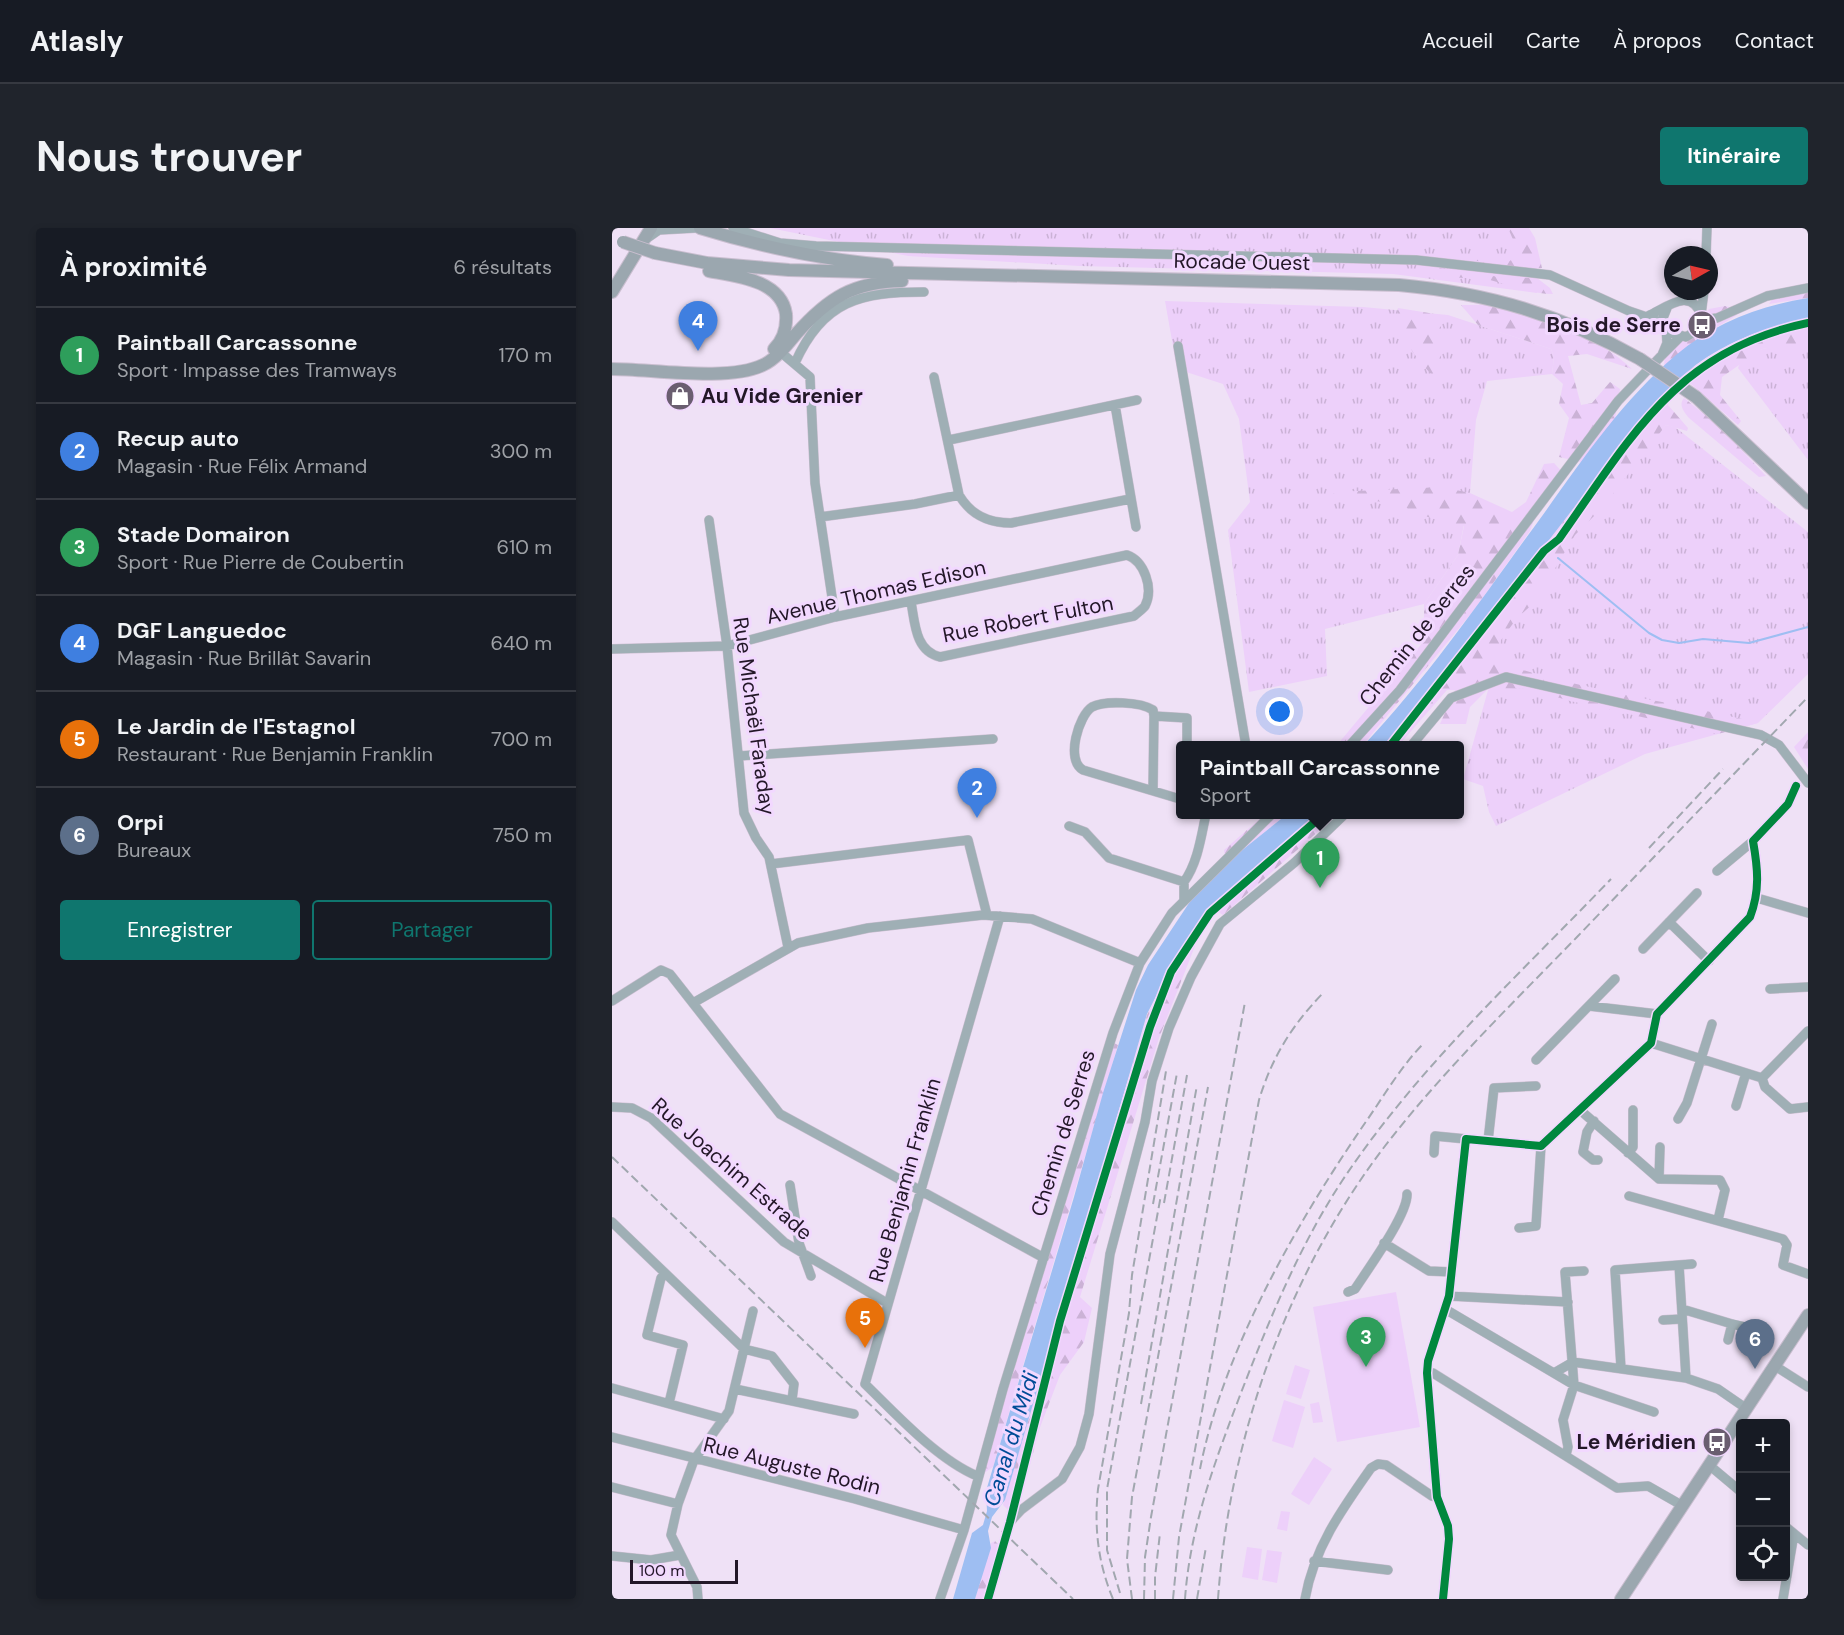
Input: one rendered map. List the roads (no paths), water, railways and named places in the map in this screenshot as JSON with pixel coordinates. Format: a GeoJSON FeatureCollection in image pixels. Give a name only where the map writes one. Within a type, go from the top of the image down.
{"type":"FeatureCollection","features":[{"type":"Feature","properties":{"kind":"main road"},"geometry":{"type":"LineString","coordinates":[[612,292],[651,228]]}},
{"type":"Feature","properties":{"kind":"main road"},"geometry":{"type":"LineString","coordinates":[[698,228],[754,244],[813,257],[948,274]]}},
{"type":"Feature","properties":{"kind":"main road","name":"Rocade Ouest"},"geometry":{"type":"LineString","coordinates":[[617,240],[675,258],[746,267],[1399,285],[1483,296],[1555,318],[1611,343],[1640,359],[1696,397],[1808,503]]}},
{"type":"Feature","properties":{"kind":"main road"},"geometry":{"type":"LineString","coordinates":[[675,258],[686,265],[747,278],[768,287],[778,297],[785,309],[787,324],[784,336],[767,357],[749,368]]}},
{"type":"Feature","properties":{"kind":"main road"},"geometry":{"type":"LineString","coordinates":[[613,368],[719,373],[763,365],[783,349],[830,299],[858,286],[948,274]]}},
{"type":"Feature","properties":{"kind":"main road"},"geometry":{"type":"LineString","coordinates":[[1620,1599],[1808,1315]]}},
{"type":"Feature","properties":{"kind":"street"},"geometry":{"type":"LineString","coordinates":[[642,243],[659,230],[698,228]]}},
{"type":"Feature","properties":{"kind":"street"},"geometry":{"type":"LineString","coordinates":[[733,228],[780,243],[816,246],[1416,260],[1458,263],[1550,275],[1629,311],[1648,316],[1665,325],[1680,337],[1696,331],[1701,318],[1703,300]]}},
{"type":"Feature","properties":{"kind":"street"},"geometry":{"type":"LineString","coordinates":[[1706,246],[1707,228]]}},
{"type":"Feature","properties":{"kind":"street"},"geometry":{"type":"LineString","coordinates":[[1701,318],[1716,318],[1767,296],[1808,288]]}},
{"type":"Feature","properties":{"kind":"street"},"geometry":{"type":"LineString","coordinates":[[795,363],[821,323],[850,300],[886,292],[924,292]]}},
{"type":"Feature","properties":{"kind":"street"},"geometry":{"type":"LineString","coordinates":[[1648,316],[1667,308],[1676,301],[1687,300],[1696,305],[1701,318]]}},
{"type":"Feature","properties":{"kind":"street"},"geometry":{"type":"LineString","coordinates":[[1662,355],[1667,342],[1665,325],[1667,308]]}},
{"type":"Feature","properties":{"kind":"street","name":"Chemin de Serres"},"geometry":{"type":"LineString","coordinates":[[1354,741],[1400,690],[1618,401],[1680,337]]}},
{"type":"Feature","properties":{"kind":"street"},"geometry":{"type":"LineString","coordinates":[[1178,346],[1245,741]]}},
{"type":"Feature","properties":{"kind":"street"},"geometry":{"type":"LineString","coordinates":[[783,349],[784,355],[810,377],[815,483],[835,617]]}},
{"type":"Feature","properties":{"kind":"street"},"geometry":{"type":"LineString","coordinates":[[763,365],[795,363]]}},
{"type":"Feature","properties":{"kind":"street"},"geometry":{"type":"LineString","coordinates":[[934,377],[959,495],[965,505],[978,516],[997,523],[1011,523],[1130,499]]}},
{"type":"Feature","properties":{"kind":"street"},"geometry":{"type":"LineString","coordinates":[[949,440],[1137,400]]}},
{"type":"Feature","properties":{"kind":"street"},"geometry":{"type":"LineString","coordinates":[[1115,405],[1136,527]]}},
{"type":"Feature","properties":{"kind":"street"},"geometry":{"type":"LineString","coordinates":[[820,517],[959,495]]}},
{"type":"Feature","properties":{"kind":"street","name":"Rue Michaël Faraday"},"geometry":{"type":"LineString","coordinates":[[709,520],[727,646],[744,813],[771,864],[788,947]]}},
{"type":"Feature","properties":{"kind":"street","name":"Avenue Thomas Edison"},"geometry":{"type":"LineString","coordinates":[[612,650],[727,646],[835,617],[1119,556],[1127,555],[1136,558],[1143,565]]}},
{"type":"Feature","properties":{"kind":"street","name":"Rue Robert Fulton"},"geometry":{"type":"LineString","coordinates":[[911,602],[921,645],[928,654],[940,657],[1134,616],[1145,606],[1148,592],[1143,565]]}},
{"type":"Feature","properties":{"kind":"street"},"geometry":{"type":"LineString","coordinates":[[1415,741],[1450,698],[1506,677],[1761,735],[1779,746],[1808,783]]}},
{"type":"Feature","properties":{"kind":"street"},"geometry":{"type":"LineString","coordinates":[[1153,789],[1153,710],[1147,706],[1123,703],[1092,707],[1085,714],[1077,735],[1073,759],[1076,766],[1176,798]]}},
{"type":"Feature","properties":{"kind":"street"},"geometry":{"type":"LineString","coordinates":[[1154,716],[1187,718],[1187,741]]}},
{"type":"Feature","properties":{"kind":"street"},"geometry":{"type":"LineString","coordinates":[[739,756],[993,739]]}},
{"type":"Feature","properties":{"kind":"street"},"geometry":{"type":"LineString","coordinates":[[1718,871],[1753,842],[1788,804],[1796,786]]}},
{"type":"Feature","properties":{"kind":"street"},"geometry":{"type":"LineString","coordinates":[[1184,900],[1184,882],[1190,873],[1200,846],[1205,819]]}},
{"type":"Feature","properties":{"kind":"street","name":"Chemin de Serres"},"geometry":{"type":"LineString","coordinates":[[940,1599],[963,1530],[977,1476],[1113,1033],[1140,963],[1172,913],[1258,819]]}},
{"type":"Feature","properties":{"kind":"street"},"geometry":{"type":"LineString","coordinates":[[988,1599],[1007,1529],[1016,1515],[1062,1479],[1080,1447],[1089,1414],[1110,1254],[1144,1122],[1152,1081],[1169,1028],[1191,977],[1220,924],[1294,863],[1340,819]]}},
{"type":"Feature","properties":{"kind":"street"},"geometry":{"type":"LineString","coordinates":[[1069,826],[1085,832],[1109,858],[1184,882]]}},
{"type":"Feature","properties":{"kind":"street"},"geometry":{"type":"LineString","coordinates":[[771,864],[968,840],[987,915]]}},
{"type":"Feature","properties":{"kind":"street"},"geometry":{"type":"LineString","coordinates":[[1519,1228],[1536,1227],[1541,1146],[1651,1042],[1657,1014],[1749,917],[1757,898],[1757,866],[1753,842]]}},
{"type":"Feature","properties":{"kind":"street"},"geometry":{"type":"LineString","coordinates":[[1643,949],[1697,894]]}},
{"type":"Feature","properties":{"kind":"street"},"geometry":{"type":"LineString","coordinates":[[1757,898],[1808,913]]}},
{"type":"Feature","properties":{"kind":"street"},"geometry":{"type":"LineString","coordinates":[[693,1003],[788,947],[868,928],[987,915],[1032,919],[1140,963]]}},
{"type":"Feature","properties":{"kind":"street","name":"Rue Benjamin Franklin"},"geometry":{"type":"LineString","coordinates":[[977,1476],[963,1470],[910,1427],[865,1384],[1000,916]]}},
{"type":"Feature","properties":{"kind":"street"},"geometry":{"type":"LineString","coordinates":[[1669,922],[1709,961]]}},
{"type":"Feature","properties":{"kind":"street"},"geometry":{"type":"LineString","coordinates":[[612,1001],[661,970],[670,974],[780,1114],[1044,1258]]}},
{"type":"Feature","properties":{"kind":"street"},"geometry":{"type":"LineString","coordinates":[[1536,1060],[1615,979]]}},
{"type":"Feature","properties":{"kind":"street"},"geometry":{"type":"LineString","coordinates":[[1770,989],[1808,987]]}},
{"type":"Feature","properties":{"kind":"street"},"geometry":{"type":"LineString","coordinates":[[1589,1006],[1657,1014]]}},
{"type":"Feature","properties":{"kind":"street"},"geometry":{"type":"LineString","coordinates":[[1678,1119],[1687,1103],[1699,1058],[1712,1024]]}},
{"type":"Feature","properties":{"kind":"street"},"geometry":{"type":"LineString","coordinates":[[1762,1078],[1808,1031]]}},
{"type":"Feature","properties":{"kind":"street"},"geometry":{"type":"LineString","coordinates":[[1561,1034],[1569,1043]]}},
{"type":"Feature","properties":{"kind":"street"},"geometry":{"type":"LineString","coordinates":[[1651,1042],[1762,1078]]}},
{"type":"Feature","properties":{"kind":"street"},"geometry":{"type":"LineString","coordinates":[[1736,1106],[1746,1073]]}},
{"type":"Feature","properties":{"kind":"street"},"geometry":{"type":"LineString","coordinates":[[1762,1078],[1765,1087],[1790,1109],[1808,1107]]}},
{"type":"Feature","properties":{"kind":"street"},"geometry":{"type":"LineString","coordinates":[[1488,1141],[1494,1088],[1536,1086]]}},
{"type":"Feature","properties":{"kind":"street","name":"Rue Joachim Estrade"},"geometry":{"type":"LineString","coordinates":[[612,1107],[632,1108],[651,1118],[784,1242],[887,1303]]}},
{"type":"Feature","properties":{"kind":"street"},"geometry":{"type":"LineString","coordinates":[[1580,1110],[1659,1179],[1720,1180],[1725,1190],[1718,1220]]}},
{"type":"Feature","properties":{"kind":"street"},"geometry":{"type":"LineString","coordinates":[[1628,1153],[1633,1147],[1633,1110]]}},
{"type":"Feature","properties":{"kind":"street"},"geometry":{"type":"LineString","coordinates":[[1594,1121],[1587,1132],[1583,1152],[1593,1160],[1598,1160]]}},
{"type":"Feature","properties":{"kind":"street"},"geometry":{"type":"LineString","coordinates":[[1434,1153],[1435,1136],[1541,1146]]}},
{"type":"Feature","properties":{"kind":"street"},"geometry":{"type":"LineString","coordinates":[[1443,1599],[1449,1539],[1448,1526],[1437,1497],[1427,1373],[1428,1361],[1449,1296],[1466,1138]]}},
{"type":"Feature","properties":{"kind":"street"},"geometry":{"type":"LineString","coordinates":[[1659,1179],[1660,1147]]}},
{"type":"Feature","properties":{"kind":"street"},"geometry":{"type":"LineString","coordinates":[[790,1185],[802,1254],[811,1276]]}},
{"type":"Feature","properties":{"kind":"street"},"geometry":{"type":"LineString","coordinates":[[1348,1292],[1355,1289],[1384,1243],[1407,1203],[1407,1194]]}},
{"type":"Feature","properties":{"kind":"street"},"geometry":{"type":"LineString","coordinates":[[1629,1196],[1783,1239],[1787,1245],[1783,1265],[1808,1274]]}},
{"type":"Feature","properties":{"kind":"street"},"geometry":{"type":"LineString","coordinates":[[614,1228],[665,1273],[744,1349],[772,1356],[794,1384],[792,1400]]}},
{"type":"Feature","properties":{"kind":"street"},"geometry":{"type":"LineString","coordinates":[[1384,1243],[1429,1272],[1452,1269]]}},
{"type":"Feature","properties":{"kind":"street"},"geometry":{"type":"LineString","coordinates":[[1621,1368],[1615,1270],[1692,1264]]}},
{"type":"Feature","properties":{"kind":"street"},"geometry":{"type":"LineString","coordinates":[[1679,1265],[1686,1378]]}},
{"type":"Feature","properties":{"kind":"street"},"geometry":{"type":"LineString","coordinates":[[1566,1455],[1568,1447],[1563,1420],[1574,1385],[1565,1272],[1584,1271]]}},
{"type":"Feature","properties":{"kind":"street"},"geometry":{"type":"LineString","coordinates":[[665,1273],[661,1278],[647,1335],[683,1345],[669,1403]]}},
{"type":"Feature","properties":{"kind":"street"},"geometry":{"type":"LineString","coordinates":[[1449,1296],[1568,1302]]}},
{"type":"Feature","properties":{"kind":"street"},"geometry":{"type":"LineString","coordinates":[[1445,1309],[1574,1385],[1654,1412]]}},
{"type":"Feature","properties":{"kind":"street"},"geometry":{"type":"LineString","coordinates":[[698,1599],[697,1587],[671,1535],[678,1504],[694,1460],[729,1411],[753,1311]]}},
{"type":"Feature","properties":{"kind":"street"},"geometry":{"type":"LineString","coordinates":[[1663,1320],[1682,1314],[1745,1327]]}},
{"type":"Feature","properties":{"kind":"street"},"geometry":{"type":"LineString","coordinates":[[1728,1340],[1732,1324]]}},
{"type":"Feature","properties":{"kind":"street"},"geometry":{"type":"LineString","coordinates":[[1554,1372],[1573,1362],[1686,1378],[1718,1389],[1747,1409]]}},
{"type":"Feature","properties":{"kind":"street"},"geometry":{"type":"LineString","coordinates":[[1775,1366],[1808,1387]]}},
{"type":"Feature","properties":{"kind":"street"},"geometry":{"type":"LineString","coordinates":[[1427,1373],[1433,1373],[1617,1488],[1648,1486],[1683,1506]]}},
{"type":"Feature","properties":{"kind":"street"},"geometry":{"type":"LineString","coordinates":[[612,1388],[724,1419]]}},
{"type":"Feature","properties":{"kind":"street"},"geometry":{"type":"LineString","coordinates":[[735,1389],[854,1414]]}},
{"type":"Feature","properties":{"kind":"street","name":"Rue Auguste Rodin"},"geometry":{"type":"LineString","coordinates":[[612,1437],[694,1460],[855,1499],[963,1530]]}},
{"type":"Feature","properties":{"kind":"street"},"geometry":{"type":"LineString","coordinates":[[1305,1599],[1314,1561],[1348,1501],[1371,1468],[1378,1464],[1386,1465],[1432,1496],[1437,1497]]}},
{"type":"Feature","properties":{"kind":"street"},"geometry":{"type":"LineString","coordinates":[[1709,1465],[1736,1488]]}},
{"type":"Feature","properties":{"kind":"street"},"geometry":{"type":"LineString","coordinates":[[612,1487],[678,1504]]}},
{"type":"Feature","properties":{"kind":"street"},"geometry":{"type":"LineString","coordinates":[[1790,1531],[1808,1545]]}},
{"type":"Feature","properties":{"kind":"street"},"geometry":{"type":"LineString","coordinates":[[1783,1599],[1794,1534]]}},
{"type":"Feature","properties":{"kind":"street"},"geometry":{"type":"LineString","coordinates":[[612,1556],[651,1560],[680,1556]]}},
{"type":"Feature","properties":{"kind":"street"},"geometry":{"type":"LineString","coordinates":[[1314,1561],[1388,1570]]}},
{"type":"Feature","properties":{"kind":"water"},"geometry":{"type":"Polygon","coordinates":[[[1808,298],[1808,318],[1759,332],[1713,353],[1699,362],[1656,401],[1506,596],[1388,741],[1368,741],[1435,661],[1575,470],[1639,390],[1676,355],[1706,334],[1755,311],[1808,298]]]}},
{"type":"Feature","properties":{"kind":"water","name":"Canal du Midi"},"geometry":{"type":"Polygon","coordinates":[[[1281,819],[1312,819],[1212,906],[1179,951],[1147,1014],[1005,1500],[992,1517],[988,1531],[991,1548],[975,1599],[953,1599],[972,1533],[983,1525],[987,1511],[986,1491],[1103,1093],[1136,990],[1148,965],[1195,894],[1226,863],[1281,819]]]}},
{"type":"Feature","properties":{"kind":"waterway"},"geometry":{"type":"LineString","coordinates":[[1558,558],[1649,633],[1662,640],[1679,643],[1703,639],[1749,643],[1808,627]]}},
{"type":"Feature","properties":{"kind":"railway"},"geometry":{"type":"LineString","coordinates":[[1218,1599],[1224,1539],[1235,1479],[1250,1419],[1269,1360],[1292,1303],[1319,1248],[1350,1196],[1407,1118],[1454,1065],[1808,697]]}},
{"type":"Feature","properties":{"kind":"railway"},"geometry":{"type":"LineString","coordinates":[[1649,848],[1723,769]]}},
{"type":"Feature","properties":{"kind":"railway"},"geometry":{"type":"LineString","coordinates":[[1185,1599],[1192,1547],[1204,1497],[1221,1447],[1273,1314],[1326,1206],[1371,1140],[1436,1061],[1611,879]]}},
{"type":"Feature","properties":{"kind":"railway"},"geometry":{"type":"LineString","coordinates":[[1173,1599],[1179,1537],[1259,1100],[1284,1042],[1324,992]]}},
{"type":"Feature","properties":{"kind":"railway"},"geometry":{"type":"LineString","coordinates":[[1144,1599],[1145,1557],[1151,1517],[1245,1002]]}},
{"type":"Feature","properties":{"kind":"railway"},"geometry":{"type":"LineString","coordinates":[[1200,1469],[1211,1424],[1226,1379],[1244,1334],[1289,1245],[1339,1161],[1400,1071],[1424,1043]]}},
{"type":"Feature","properties":{"kind":"railway"},"geometry":{"type":"LineString","coordinates":[[1113,1599],[1098,1545],[1098,1489],[1129,1313],[1132,1275],[1166,1071]]}},
{"type":"Feature","properties":{"kind":"railway"},"geometry":{"type":"LineString","coordinates":[[1153,1204],[1177,1073]]}},
{"type":"Feature","properties":{"kind":"railway"},"geometry":{"type":"LineString","coordinates":[[1164,1203],[1187,1075]]}},
{"type":"Feature","properties":{"kind":"railway"},"geometry":{"type":"LineString","coordinates":[[1141,1404],[1197,1085]]}},
{"type":"Feature","properties":{"kind":"railway"},"geometry":{"type":"LineString","coordinates":[[1132,1599],[1127,1559],[1132,1497],[1208,1087]]}},
{"type":"Feature","properties":{"kind":"railway"},"geometry":{"type":"LineString","coordinates":[[612,1157],[1073,1599]]}},
{"type":"Feature","properties":{"kind":"railway"},"geometry":{"type":"LineString","coordinates":[[1120,1593],[1107,1550],[1107,1489],[1161,1195]]}},
{"type":"Feature","properties":{"kind":"railway"},"geometry":{"type":"LineString","coordinates":[[1155,1599],[1160,1533]]}},
{"type":"Feature","properties":{"kind":"railway"},"geometry":{"type":"LineString","coordinates":[[1197,1599],[1206,1547]]}},
{"type":"Feature","properties":{"kind":"place","name":"Bois de Serre"},"geometry":{"type":"Point","coordinates":[1702,325]}},
{"type":"Feature","properties":{"kind":"place","name":"DGF Languedoc"},"geometry":{"type":"Point","coordinates":[698,351]}},
{"type":"Feature","properties":{"kind":"place","name":"Au Vide Grenier"},"geometry":{"type":"Point","coordinates":[680,396]}},
{"type":"Feature","properties":{"kind":"place","name":"Recup auto"},"geometry":{"type":"Point","coordinates":[977,818]}},
{"type":"Feature","properties":{"kind":"place","name":"Paintball Carcassonne"},"geometry":{"type":"Point","coordinates":[1320,888]}},
{"type":"Feature","properties":{"kind":"place","name":"Le Jardin de l'Estagnol"},"geometry":{"type":"Point","coordinates":[865,1348]}},
{"type":"Feature","properties":{"kind":"place","name":"Stade Domairon"},"geometry":{"type":"Point","coordinates":[1366,1367]}},
{"type":"Feature","properties":{"kind":"place","name":"Orpi"},"geometry":{"type":"Point","coordinates":[1755,1369]}},
{"type":"Feature","properties":{"kind":"place","name":"Le Méridien"},"geometry":{"type":"Point","coordinates":[1717,1442]}}]}
